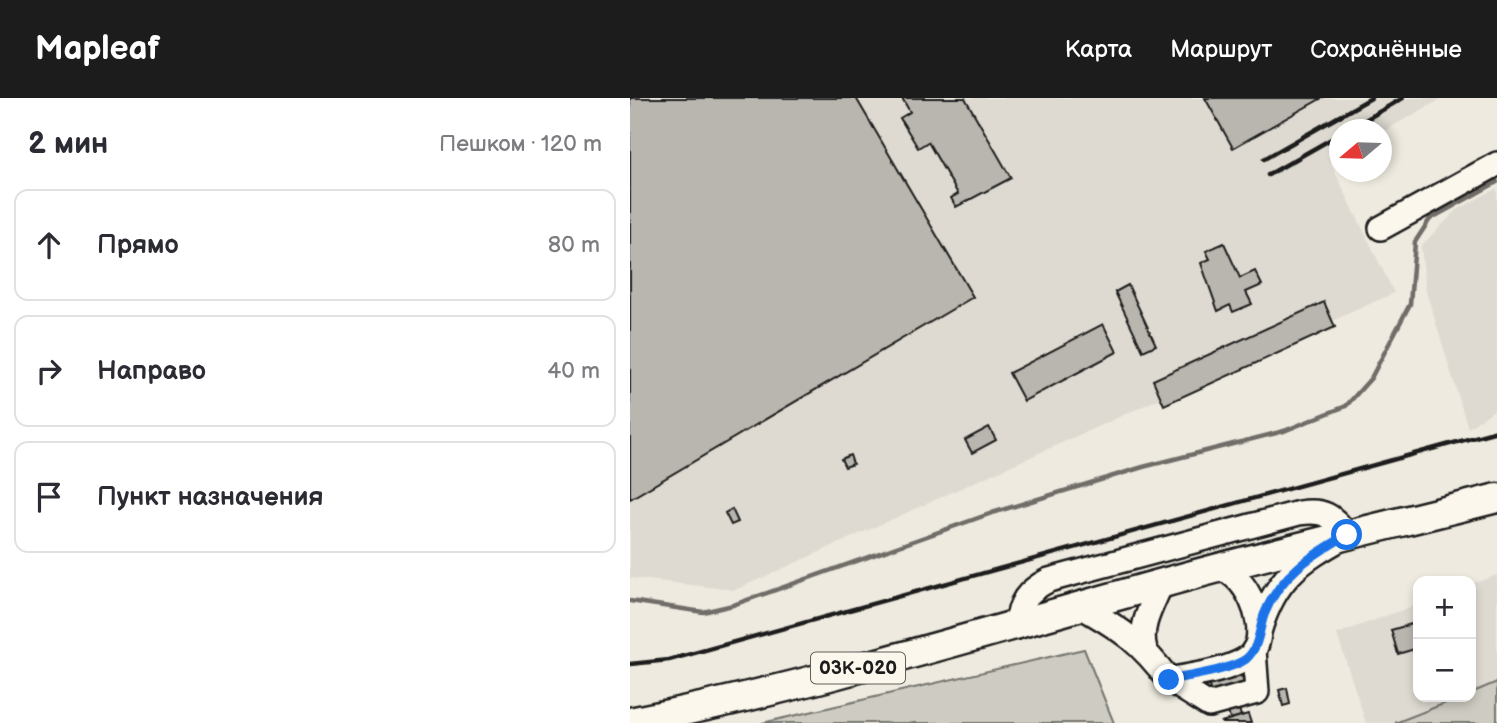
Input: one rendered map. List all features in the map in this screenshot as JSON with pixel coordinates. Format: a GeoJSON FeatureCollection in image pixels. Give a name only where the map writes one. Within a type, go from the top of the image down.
{"type":"FeatureCollection","features":[{"type":"Feature","properties":{"kind":"main road","name":"03К-020"},"geometry":{"type":"LineString","coordinates":[[630,722],[719,705],[1017,627],[1223,567],[1497,498]]}},
{"type":"Feature","properties":{"kind":"lane"},"geometry":{"type":"LineString","coordinates":[[1381,228],[1497,164]]}},
{"type":"Feature","properties":{"kind":"lane"},"geometry":{"type":"LineString","coordinates":[[1017,627],[1019,607],[1031,590],[1049,580],[1319,510],[1336,519],[1347,535],[1301,561],[1276,592],[1257,641],[1244,660],[1169,680]]}},
{"type":"Feature","properties":{"kind":"lane"},"geometry":{"type":"LineString","coordinates":[[1084,608],[1120,629],[1145,649],[1169,680],[1209,705],[1257,692],[1257,641],[1253,601],[1240,582],[1223,567]]}},
{"type":"Feature","properties":{"kind":"lane"},"geometry":{"type":"LineString","coordinates":[[1145,649],[1142,639],[1146,620],[1161,584]]}},
{"type":"Feature","properties":{"kind":"shaded area"},"geometry":{"type":"Polygon","coordinates":[[[630,98],[1443,98],[1392,126],[1392,119],[1329,119],[1329,182],[1340,182],[1394,293],[735,590],[630,578],[630,98]]]}},
{"type":"Feature","properties":{"kind":"shaded area"},"geometry":{"type":"Polygon","coordinates":[[[1497,188],[1497,408],[1468,428],[1426,291],[1421,246],[1457,210],[1497,188]]]}},
{"type":"Feature","properties":{"kind":"shaded area"},"geometry":{"type":"Polygon","coordinates":[[[1497,575],[1497,682],[1476,691],[1476,639],[1476,582],[1497,575]]]}},
{"type":"Feature","properties":{"kind":"shaded area"},"geometry":{"type":"Polygon","coordinates":[[[1413,606],[1413,702],[1448,702],[1395,723],[1366,723],[1337,634],[1413,606]]]}},
{"type":"Feature","properties":{"kind":"shaded area"},"geometry":{"type":"Polygon","coordinates":[[[1084,649],[1114,723],[762,723],[1084,649]]]}},
{"type":"Feature","properties":{"kind":"shaded area"},"geometry":{"type":"Polygon","coordinates":[[[1497,682],[1497,723],[1395,723],[1448,702],[1476,702],[1476,691],[1497,682]]]}},
{"type":"Feature","properties":{"kind":"building"},"geometry":{"type":"Polygon","coordinates":[[[630,98],[856,98],[973,297],[630,499],[630,98]]]}},
{"type":"Feature","properties":{"kind":"building"},"geometry":{"type":"Polygon","coordinates":[[[902,98],[965,98],[1011,178],[956,207],[951,198],[958,194],[928,142],[918,148],[900,118],[910,112],[902,98]]]}},
{"type":"Feature","properties":{"kind":"building"},"geometry":{"type":"Polygon","coordinates":[[[1205,98],[1322,98],[1233,148],[1205,98]]]}},
{"type":"Feature","properties":{"kind":"building"},"geometry":{"type":"Polygon","coordinates":[[[1224,243],[1240,278],[1255,271],[1262,285],[1246,292],[1252,304],[1233,312],[1230,305],[1218,311],[1201,263],[1210,259],[1206,251],[1224,243]]]}},
{"type":"Feature","properties":{"kind":"building"},"geometry":{"type":"Polygon","coordinates":[[[1128,285],[1156,345],[1143,351],[1115,292],[1128,285]]]}},
{"type":"Feature","properties":{"kind":"building"},"geometry":{"type":"Polygon","coordinates":[[[1324,302],[1335,327],[1164,405],[1153,380],[1324,302]]]}},
{"type":"Feature","properties":{"kind":"building"},"geometry":{"type":"Polygon","coordinates":[[[1103,324],[1117,352],[1024,401],[1009,373],[1103,324]]]}},
{"type":"Feature","properties":{"kind":"building"},"geometry":{"type":"Polygon","coordinates":[[[989,427],[996,440],[972,453],[965,440],[989,427]]]}},
{"type":"Feature","properties":{"kind":"building"},"geometry":{"type":"Polygon","coordinates":[[[850,455],[853,464],[845,467],[841,459],[850,455]]]}},
{"type":"Feature","properties":{"kind":"building"},"geometry":{"type":"Polygon","coordinates":[[[732,509],[738,522],[731,525],[725,513],[732,509]]]}},
{"type":"Feature","properties":{"kind":"building"},"geometry":{"type":"Polygon","coordinates":[[[1413,623],[1413,650],[1398,654],[1391,630],[1413,623]]]}},
{"type":"Feature","properties":{"kind":"building"},"geometry":{"type":"Polygon","coordinates":[[[1240,670],[1245,687],[1234,690],[1241,716],[1230,719],[1223,693],[1212,696],[1207,680],[1240,670]]]}},
{"type":"Feature","properties":{"kind":"building"},"geometry":{"type":"Polygon","coordinates":[[[1287,688],[1290,704],[1283,706],[1279,690],[1287,688]]]}},
{"type":"Feature","properties":{"kind":"building"},"geometry":{"type":"Polygon","coordinates":[[[1248,714],[1251,723],[1221,722],[1248,714]]]}},
{"type":"Feature","properties":{"kind":"waterway"},"geometry":{"type":"LineString","coordinates":[[630,601],[703,612],[733,605],[992,513],[1143,467],[1284,431],[1346,406],[1371,378],[1410,304],[1415,242],[1430,219],[1497,182]]}},
{"type":"Feature","properties":{"kind":"railway"},"geometry":{"type":"LineString","coordinates":[[1264,159],[1371,98]]}},
{"type":"Feature","properties":{"kind":"railway"},"geometry":{"type":"LineString","coordinates":[[1367,119],[1403,98]]}},
{"type":"Feature","properties":{"kind":"railway"},"geometry":{"type":"LineString","coordinates":[[1268,175],[1329,140]]}},
{"type":"Feature","properties":{"kind":"railway"},"geometry":{"type":"LineString","coordinates":[[630,664],[669,660],[1497,431]]}},
{"type":"Feature","properties":{"kind":"route"},"geometry":{"type":"LineString","coordinates":[[1169,680],[1244,660],[1254,650],[1265,614],[1276,592],[1301,561],[1347,535]]}}]}
